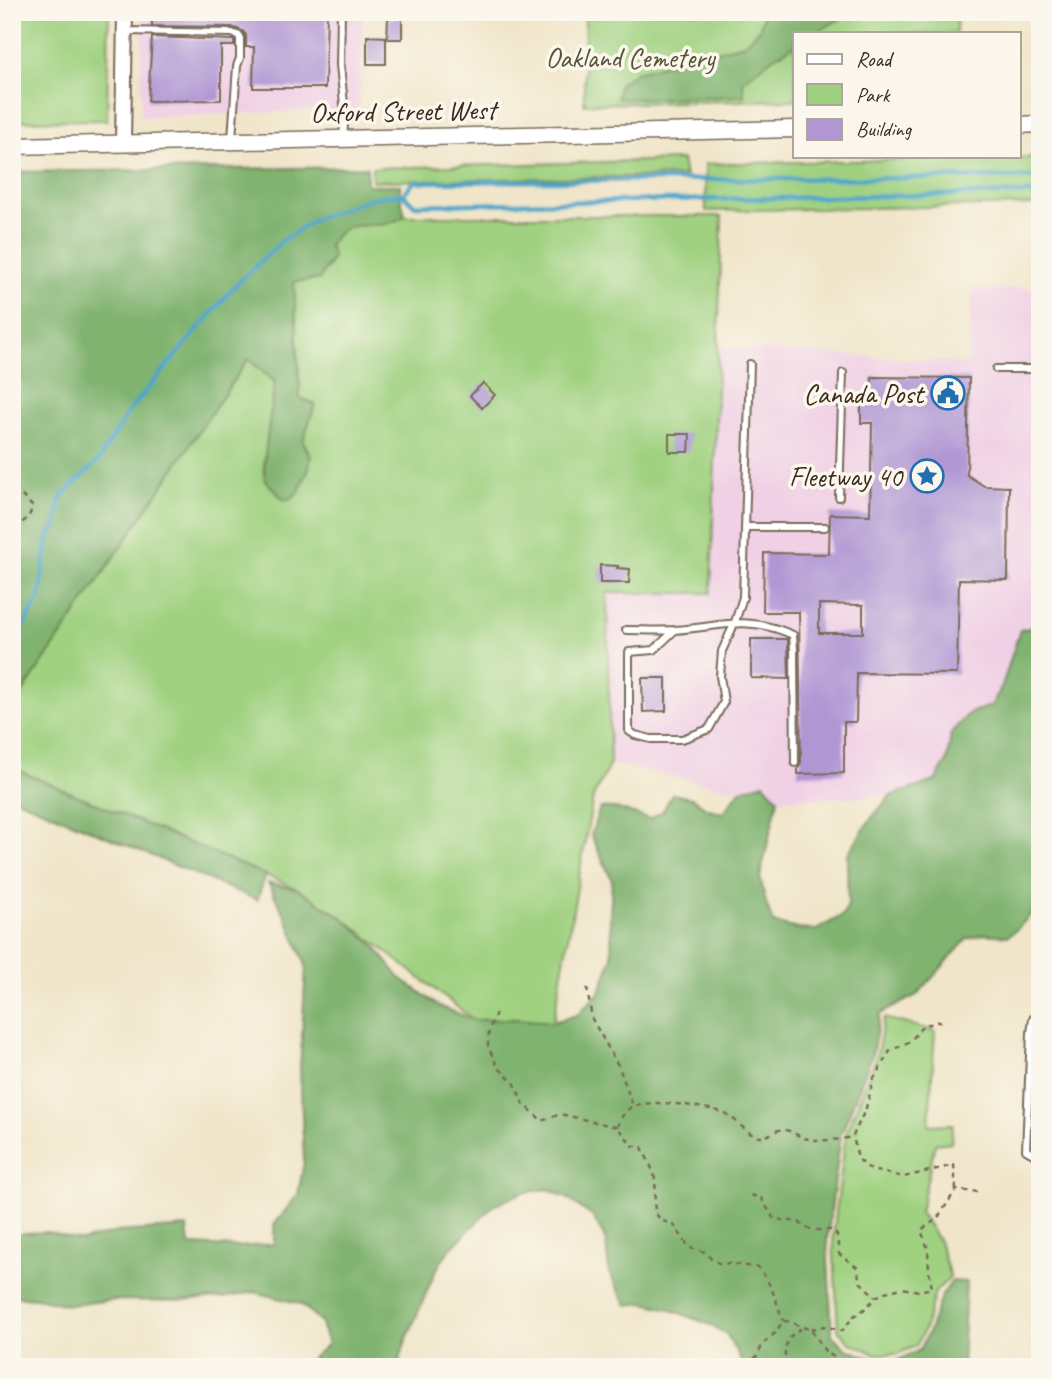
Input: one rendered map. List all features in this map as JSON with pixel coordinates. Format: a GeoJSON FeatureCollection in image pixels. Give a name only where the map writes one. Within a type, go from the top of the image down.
{"type":"FeatureCollection","features":[{"type":"Feature","properties":{"kind":"main road"},"geometry":{"type":"LineString","coordinates":[[1020,125],[1040,124]]}},
{"type":"Feature","properties":{"kind":"main road","name":"Oxford Street West"},"geometry":{"type":"LineString","coordinates":[[12,146],[793,129]]}},
{"type":"Feature","properties":{"kind":"street"},"geometry":{"type":"LineString","coordinates":[[123,144],[125,12]]}},
{"type":"Feature","properties":{"kind":"lane"},"geometry":{"type":"LineString","coordinates":[[341,12],[340,65],[345,114],[343,139]]}},
{"type":"Feature","properties":{"kind":"lane"},"geometry":{"type":"LineString","coordinates":[[125,31],[232,33],[240,36],[232,141]]}},
{"type":"Feature","properties":{"kind":"lane"},"geometry":{"type":"LineString","coordinates":[[675,630],[654,650],[629,652],[629,730],[635,735],[651,739],[682,739],[709,729],[724,702],[720,676],[722,651],[736,622],[743,597],[750,365]]}},
{"type":"Feature","properties":{"kind":"lane"},"geometry":{"type":"LineString","coordinates":[[996,369],[1040,369]]}},
{"type":"Feature","properties":{"kind":"lane"},"geometry":{"type":"LineString","coordinates":[[839,497],[843,373]]}},
{"type":"Feature","properties":{"kind":"lane"},"geometry":{"type":"LineString","coordinates":[[745,527],[825,527]]}},
{"type":"Feature","properties":{"kind":"lane"},"geometry":{"type":"LineString","coordinates":[[626,630],[675,630],[736,622],[764,624],[793,635],[795,763]]}},
{"type":"Feature","properties":{"kind":"lane"},"geometry":{"type":"LineString","coordinates":[[1040,1010],[1032,1019],[1026,1150],[1040,1158]]}},
{"type":"Feature","properties":{"kind":"path"},"geometry":{"type":"LineString","coordinates":[[12,494],[22,496],[33,507],[28,518],[12,530]]}},
{"type":"Feature","properties":{"kind":"path"},"geometry":{"type":"LineString","coordinates":[[587,988],[592,1018],[619,1067],[633,1106]]}},
{"type":"Feature","properties":{"kind":"path"},"geometry":{"type":"LineString","coordinates":[[496,1013],[489,1030],[488,1046],[497,1066],[515,1084],[523,1103],[542,1121],[560,1114],[617,1127],[633,1146],[642,1147],[655,1176],[654,1205],[657,1217],[673,1224],[690,1248],[705,1252],[712,1260],[721,1264],[759,1268],[765,1275],[783,1321]]}},
{"type":"Feature","properties":{"kind":"path"},"geometry":{"type":"LineString","coordinates":[[783,1321],[788,1320],[802,1328],[824,1326],[842,1331],[854,1316],[885,1292],[902,1288],[919,1291],[932,1288],[928,1249],[921,1230],[937,1219],[956,1191],[954,1165],[904,1177],[870,1171],[858,1159],[853,1136],[866,1108],[874,1077],[890,1051],[911,1041],[922,1026],[941,1021]]}},
{"type":"Feature","properties":{"kind":"path"},"geometry":{"type":"LineString","coordinates":[[617,1127],[622,1116],[633,1106],[661,1102],[725,1113],[760,1138],[778,1130],[825,1141],[853,1136]]}},
{"type":"Feature","properties":{"kind":"path"},"geometry":{"type":"LineString","coordinates":[[956,1191],[978,1192]]}},
{"type":"Feature","properties":{"kind":"path"},"geometry":{"type":"LineString","coordinates":[[751,1195],[761,1198],[774,1219],[799,1222],[812,1230],[831,1230],[836,1235],[839,1254],[858,1268],[859,1281],[876,1297]]}},
{"type":"Feature","properties":{"kind":"path"},"geometry":{"type":"LineString","coordinates":[[747,1367],[783,1321]]}},
{"type":"Feature","properties":{"kind":"path"},"geometry":{"type":"LineString","coordinates":[[785,1367],[787,1339],[802,1328]]}},
{"type":"Feature","properties":{"kind":"path"},"geometry":{"type":"LineString","coordinates":[[811,1329],[825,1351],[848,1367]]}},
{"type":"Feature","properties":{"kind":"shaded area"},"geometry":{"type":"Polygon","coordinates":[[[142,12],[363,12],[359,109],[141,117],[142,12]]]}},
{"type":"Feature","properties":{"kind":"shaded area"},"geometry":{"type":"Polygon","coordinates":[[[1040,288],[1040,620],[1020,630],[1002,686],[990,706],[969,713],[951,733],[947,761],[935,781],[890,796],[778,799],[764,783],[740,790],[610,764],[607,593],[711,593],[718,347],[969,363],[972,289],[1040,288]]]}},
{"type":"Feature","properties":{"kind":"green space"},"geometry":{"type":"Polygon","coordinates":[[[12,12],[109,12],[107,120],[12,121],[12,12]]]}},
{"type":"Feature","properties":{"kind":"green space","name":"Oakland Cemetery"},"geometry":{"type":"Polygon","coordinates":[[[585,12],[957,12],[956,32],[793,32],[793,100],[584,104],[585,12]]]}},
{"type":"Feature","properties":{"kind":"green space"},"geometry":{"type":"Polygon","coordinates":[[[764,12],[852,12],[817,32],[793,32],[793,46],[743,81],[744,96],[617,99],[619,84],[636,72],[744,44],[760,28],[764,12]]]}},
{"type":"Feature","properties":{"kind":"green space"},"geometry":{"type":"Polygon","coordinates":[[[1040,157],[1040,205],[706,211],[705,164],[1040,157]]]}},
{"type":"Feature","properties":{"kind":"green space"},"geometry":{"type":"Polygon","coordinates":[[[682,160],[685,176],[372,181],[372,168],[682,160]]]}},
{"type":"Feature","properties":{"kind":"green space"},"geometry":{"type":"Polygon","coordinates":[[[367,167],[367,185],[400,185],[405,216],[389,223],[342,230],[329,246],[333,257],[320,279],[294,282],[300,398],[315,404],[303,441],[311,457],[298,493],[288,500],[283,499],[265,480],[264,466],[275,382],[248,359],[12,708],[12,172],[367,167]]]}},
{"type":"Feature","properties":{"kind":"green space"},"geometry":{"type":"Polygon","coordinates":[[[405,216],[722,216],[711,593],[607,593],[610,764],[593,797],[553,1023],[517,1019],[474,1020],[343,918],[298,889],[12,768],[12,708],[248,359],[275,382],[264,466],[308,471],[311,457],[303,441],[315,405],[300,398],[294,281],[323,272],[330,265],[328,246],[336,234],[346,227],[388,223],[405,216]]]}},
{"type":"Feature","properties":{"kind":"green space"},"geometry":{"type":"Polygon","coordinates":[[[1040,625],[1040,905],[1008,936],[984,934],[967,939],[917,995],[880,1014],[872,1055],[841,1134],[827,1240],[832,1335],[846,1349],[874,1359],[896,1361],[920,1350],[941,1297],[952,1281],[966,1282],[962,1367],[745,1367],[727,1335],[711,1325],[645,1303],[627,1305],[609,1273],[606,1240],[593,1217],[567,1198],[548,1189],[521,1193],[493,1206],[448,1251],[435,1272],[405,1343],[398,1367],[302,1367],[328,1344],[320,1321],[301,1304],[255,1292],[223,1298],[115,1300],[68,1305],[12,1296],[12,1236],[23,1233],[48,1232],[81,1241],[117,1232],[187,1227],[189,1245],[236,1247],[274,1244],[274,1225],[298,1194],[304,1162],[300,1069],[306,965],[287,919],[268,883],[298,889],[343,918],[372,943],[399,977],[439,1006],[474,1020],[553,1022],[577,1015],[600,992],[612,957],[612,880],[591,835],[600,808],[615,808],[649,819],[663,811],[672,794],[692,798],[706,808],[723,813],[740,790],[764,783],[778,799],[760,877],[773,923],[816,930],[843,915],[848,905],[847,855],[869,821],[890,796],[935,781],[947,761],[951,733],[969,713],[991,706],[1002,686],[1020,630],[1040,625]]]}},
{"type":"Feature","properties":{"kind":"green space"},"geometry":{"type":"Polygon","coordinates":[[[12,768],[266,875],[257,900],[12,797],[12,768]]]}},
{"type":"Feature","properties":{"kind":"green space"},"geometry":{"type":"Polygon","coordinates":[[[884,1018],[935,1031],[929,1125],[953,1124],[951,1142],[935,1144],[920,1212],[939,1241],[950,1277],[935,1292],[925,1328],[916,1346],[897,1354],[876,1354],[850,1343],[838,1330],[833,1237],[846,1134],[877,1055],[884,1018]]]}},
{"type":"Feature","properties":{"kind":"building"},"geometry":{"type":"Polygon","coordinates":[[[152,12],[327,12],[325,88],[253,88],[254,47],[246,47],[246,35],[243,31],[232,27],[152,26],[152,12]]]}},
{"type":"Feature","properties":{"kind":"building"},"geometry":{"type":"Polygon","coordinates":[[[388,18],[402,18],[402,39],[387,39],[388,18]]]}},
{"type":"Feature","properties":{"kind":"building"},"geometry":{"type":"Polygon","coordinates":[[[367,36],[386,37],[386,64],[367,64],[367,36]]]}},
{"type":"Feature","properties":{"kind":"building"},"geometry":{"type":"Polygon","coordinates":[[[152,37],[234,40],[234,46],[221,46],[221,100],[148,101],[152,37]]]}},
{"type":"Feature","properties":{"kind":"building"},"geometry":{"type":"Polygon","coordinates":[[[872,377],[969,378],[967,475],[984,486],[1009,487],[1008,580],[959,579],[957,674],[857,673],[856,722],[844,722],[844,773],[798,774],[801,763],[799,612],[763,612],[764,553],[829,554],[830,514],[870,515],[872,423],[861,423],[861,394],[871,394],[872,377]],[[819,604],[819,633],[863,633],[863,605],[819,604]]]}},
{"type":"Feature","properties":{"kind":"building"},"geometry":{"type":"Polygon","coordinates":[[[483,383],[495,395],[482,408],[470,396],[483,383]]]}},
{"type":"Feature","properties":{"kind":"building"},"geometry":{"type":"Polygon","coordinates":[[[669,434],[690,434],[689,452],[669,452],[669,434]]]}},
{"type":"Feature","properties":{"kind":"building"},"geometry":{"type":"Polygon","coordinates":[[[600,565],[630,569],[629,583],[600,583],[600,565]]]}},
{"type":"Feature","properties":{"kind":"building"},"geometry":{"type":"Polygon","coordinates":[[[751,639],[788,639],[789,679],[751,678],[751,639]]]}},
{"type":"Feature","properties":{"kind":"building"},"geometry":{"type":"Polygon","coordinates":[[[642,678],[666,678],[666,711],[643,712],[642,678]]]}},
{"type":"Feature","properties":{"kind":"waterway"},"geometry":{"type":"LineString","coordinates":[[12,641],[39,600],[48,538],[56,526],[61,497],[99,460],[129,411],[233,288],[282,241],[315,219],[372,198],[403,194],[414,182],[1040,177]]}},
{"type":"Feature","properties":{"kind":"waterway"},"geometry":{"type":"LineString","coordinates":[[403,194],[414,205],[1040,193]]}},
{"type":"Feature","properties":{"kind":"place","name":"Canada Post"},"geometry":{"type":"Point","coordinates":[948,393]}},
{"type":"Feature","properties":{"kind":"place","name":"Fleetway 40"},"geometry":{"type":"Point","coordinates":[927,476]}}]}
